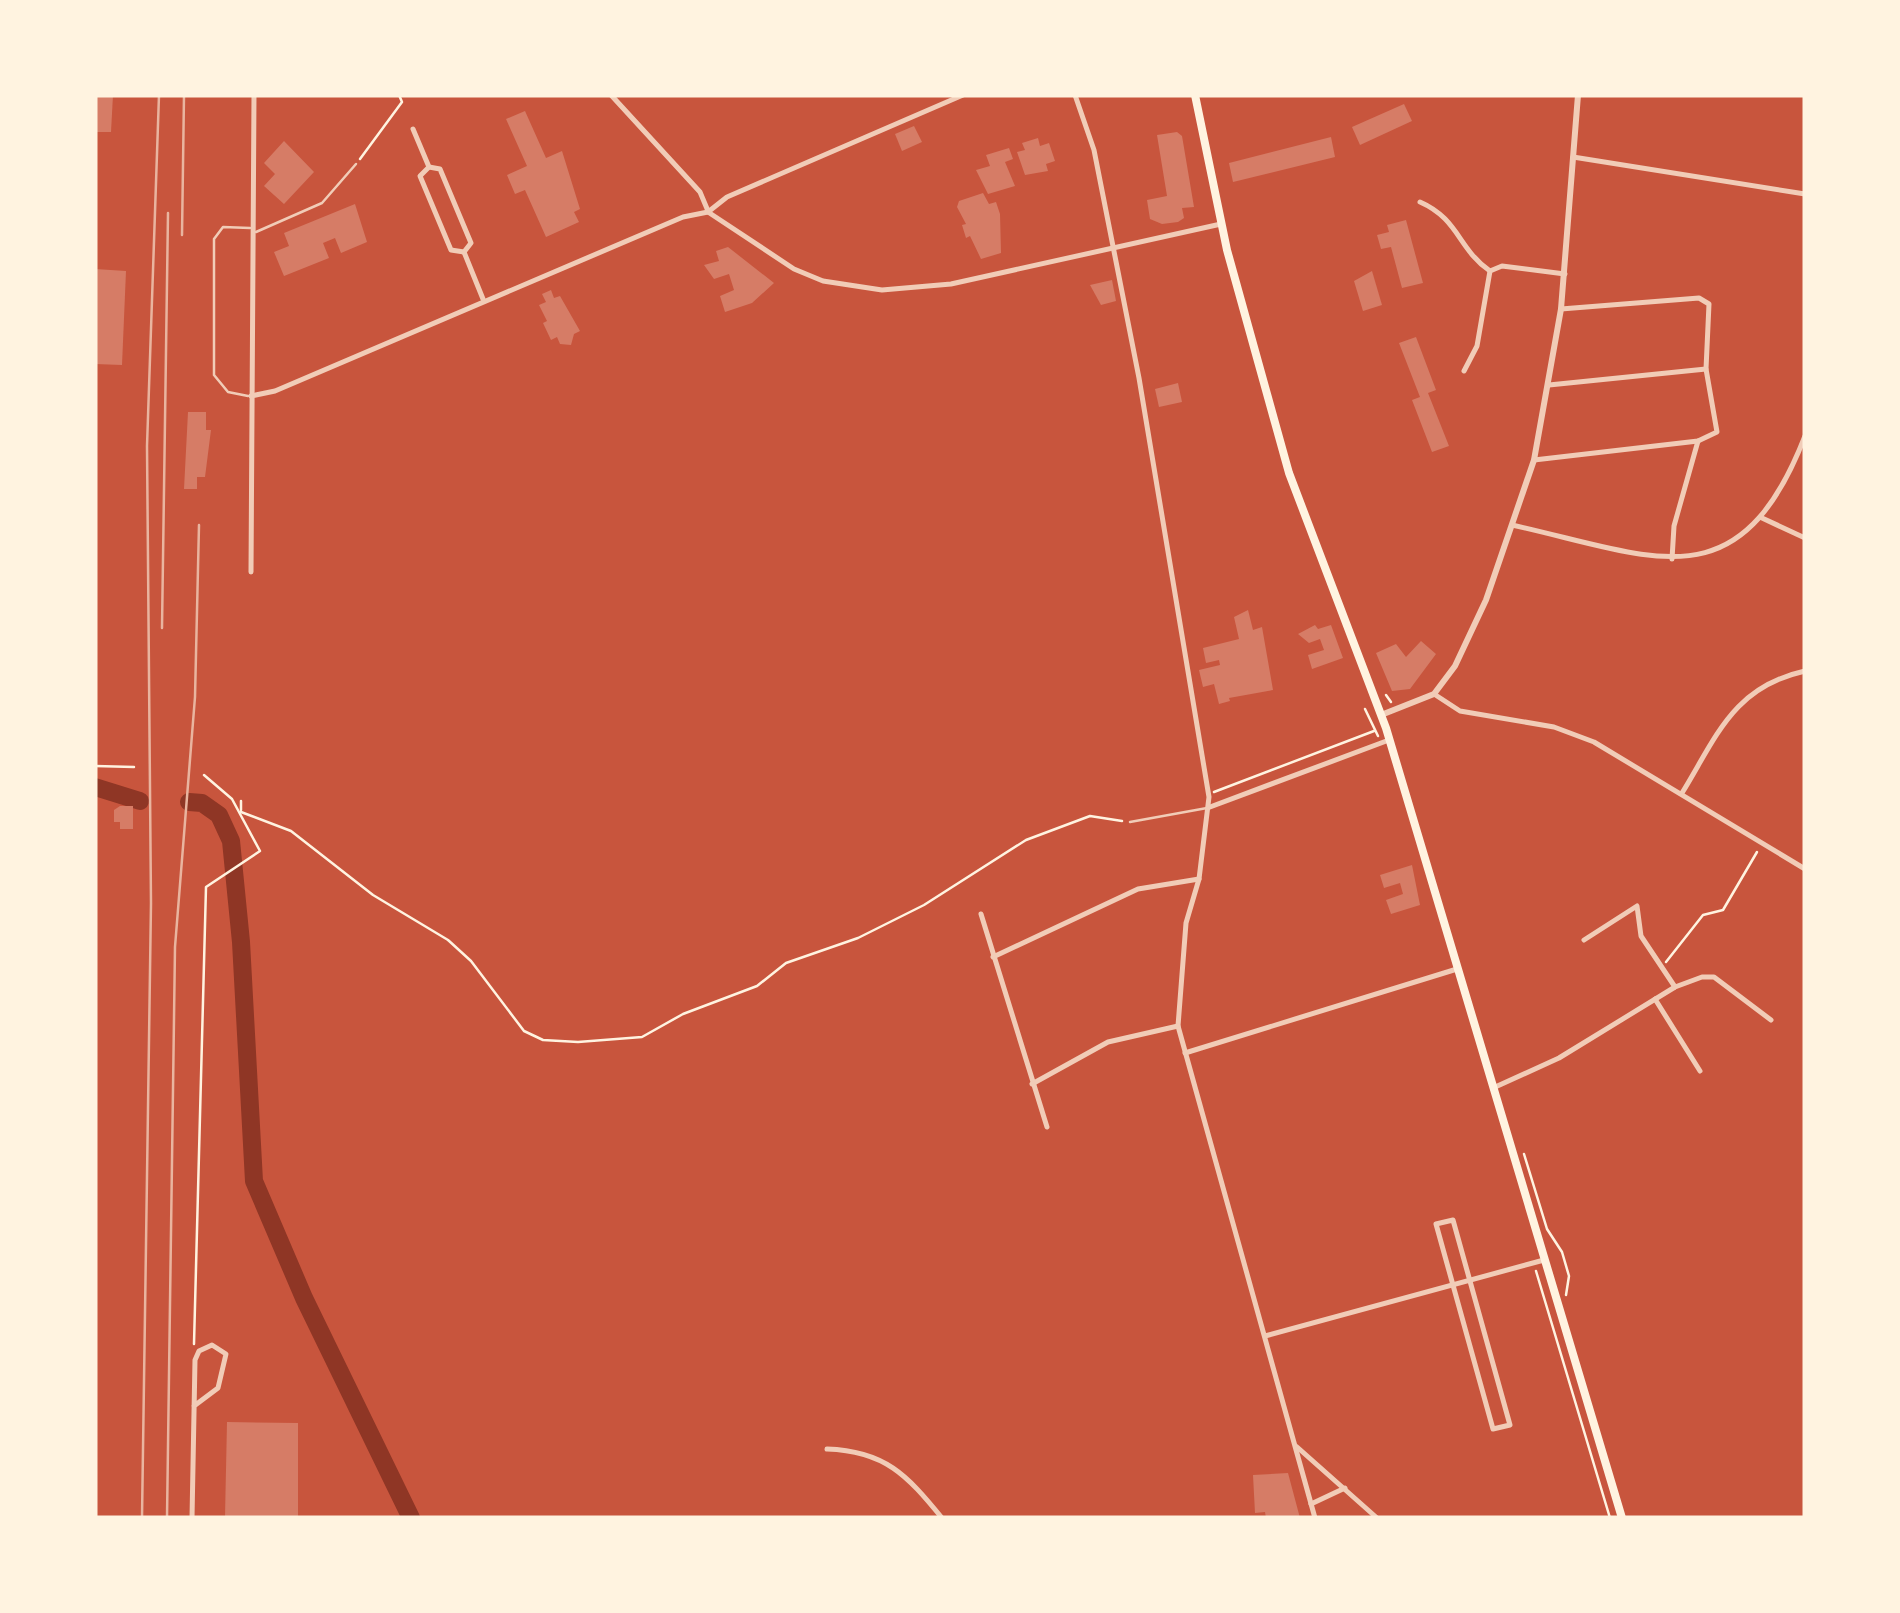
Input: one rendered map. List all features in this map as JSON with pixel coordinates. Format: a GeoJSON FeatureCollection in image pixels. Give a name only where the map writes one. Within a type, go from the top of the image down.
{"type":"FeatureCollection","features":[{"type":"Feature","properties":{"kind":"main road"},"geometry":{"type":"LineString","coordinates":[[1195,95],[1221,224],[1288,473],[1389,740],[1622,1518]]}},
{"type":"Feature","properties":{"kind":"street"},"geometry":{"type":"LineString","coordinates":[[250,572],[254,95]]}},
{"type":"Feature","properties":{"kind":"street"},"geometry":{"type":"LineString","coordinates":[[940,95],[944,103]]}},
{"type":"Feature","properties":{"kind":"street"},"geometry":{"type":"LineString","coordinates":[[251,396],[275,390],[682,217],[708,212],[728,197],[962,95]]}},
{"type":"Feature","properties":{"kind":"street"},"geometry":{"type":"LineString","coordinates":[[1075,95],[1094,150],[1139,378],[1210,807],[1186,923],[1178,1026],[1315,1518]]}},
{"type":"Feature","properties":{"kind":"street"},"geometry":{"type":"LineString","coordinates":[[1381,715],[1434,694],[1464,648],[1534,460],[1561,309],[1578,95]]}},
{"type":"Feature","properties":{"kind":"street"},"geometry":{"type":"LineString","coordinates":[[614,96],[700,192],[708,212],[794,268],[823,280],[882,290],[951,284],[1221,224]]}},
{"type":"Feature","properties":{"kind":"street"},"geometry":{"type":"LineString","coordinates":[[413,129],[429,167]]}},
{"type":"Feature","properties":{"kind":"street"},"geometry":{"type":"LineString","coordinates":[[1573,156],[1805,194]]}},
{"type":"Feature","properties":{"kind":"street"},"geometry":{"type":"LineString","coordinates":[[429,167],[420,176],[426,191],[451,250],[464,252]]}},
{"type":"Feature","properties":{"kind":"street"},"geometry":{"type":"LineString","coordinates":[[429,167],[440,169],[471,243],[464,252]]}},
{"type":"Feature","properties":{"kind":"street"},"geometry":{"type":"LineString","coordinates":[[1420,202],[1442,212],[1476,261],[1490,271]]}},
{"type":"Feature","properties":{"kind":"street"},"geometry":{"type":"LineString","coordinates":[[464,252],[484,299]]}},
{"type":"Feature","properties":{"kind":"street"},"geometry":{"type":"LineString","coordinates":[[1490,271],[1502,266],[1565,274]]}},
{"type":"Feature","properties":{"kind":"street"},"geometry":{"type":"LineString","coordinates":[[1464,371],[1476,346],[1490,271]]}},
{"type":"Feature","properties":{"kind":"street"},"geometry":{"type":"LineString","coordinates":[[1534,460],[1698,441],[1716,432],[1706,369],[1709,304],[1700,298],[1561,309]]}},
{"type":"Feature","properties":{"kind":"street"},"geometry":{"type":"LineString","coordinates":[[1550,384],[1706,369]]}},
{"type":"Feature","properties":{"kind":"street"},"geometry":{"type":"LineString","coordinates":[[1512,525],[1638,556],[1672,559],[1734,542],[1762,518],[1805,436]]}},
{"type":"Feature","properties":{"kind":"street"},"geometry":{"type":"LineString","coordinates":[[1672,559],[1674,526],[1698,441]]}},
{"type":"Feature","properties":{"kind":"street"},"geometry":{"type":"LineString","coordinates":[[1762,518],[1805,538]]}},
{"type":"Feature","properties":{"kind":"street"},"geometry":{"type":"LineString","coordinates":[[1682,794],[1735,706],[1779,677],[1805,672]]}},
{"type":"Feature","properties":{"kind":"street"},"geometry":{"type":"LineString","coordinates":[[1434,694],[1460,711],[1574,733],[1805,869]]}},
{"type":"Feature","properties":{"kind":"street"},"geometry":{"type":"LineString","coordinates":[[1210,807],[1389,740]]}},
{"type":"Feature","properties":{"kind":"street"},"geometry":{"type":"LineString","coordinates":[[993,957],[1138,889],[1198,879]]}},
{"type":"Feature","properties":{"kind":"street"},"geometry":{"type":"LineString","coordinates":[[1584,940],[1637,906],[1641,936],[1674,987]]}},
{"type":"Feature","properties":{"kind":"street"},"geometry":{"type":"LineString","coordinates":[[981,914],[1047,1126]]}},
{"type":"Feature","properties":{"kind":"street"},"geometry":{"type":"LineString","coordinates":[[1185,1053],[1457,969]]}},
{"type":"Feature","properties":{"kind":"street"},"geometry":{"type":"LineString","coordinates":[[1493,1088],[1559,1058],[1674,987],[1702,976],[1714,978],[1771,1020]]}},
{"type":"Feature","properties":{"kind":"street"},"geometry":{"type":"LineString","coordinates":[[1655,999],[1700,1071]]}},
{"type":"Feature","properties":{"kind":"street"},"geometry":{"type":"LineString","coordinates":[[1032,1084],[1108,1042],[1178,1026]]}},
{"type":"Feature","properties":{"kind":"street"},"geometry":{"type":"LineString","coordinates":[[1453,1220],[1470,1279],[1510,1425],[1493,1429],[1436,1224],[1453,1220]]}},
{"type":"Feature","properties":{"kind":"street"},"geometry":{"type":"LineString","coordinates":[[1264,1336],[1544,1260]]}},
{"type":"Feature","properties":{"kind":"street"},"geometry":{"type":"LineString","coordinates":[[192,1518],[194,1406],[195,1360],[199,1351],[212,1345],[226,1354],[218,1388],[194,1406]]}},
{"type":"Feature","properties":{"kind":"street"},"geometry":{"type":"LineString","coordinates":[[1295,1445],[1377,1518]]}},
{"type":"Feature","properties":{"kind":"street"},"geometry":{"type":"LineString","coordinates":[[828,1448],[856,1450],[884,1460],[942,1518]]}},
{"type":"Feature","properties":{"kind":"street"},"geometry":{"type":"LineString","coordinates":[[1311,1504],[1345,1488]]}},
{"type":"Feature","properties":{"kind":"lane"},"geometry":{"type":"LineString","coordinates":[[251,396],[220,386],[214,375],[215,236],[223,227],[251,231],[322,203],[356,164]]}},
{"type":"Feature","properties":{"kind":"lane"},"geometry":{"type":"LineString","coordinates":[[1130,822],[1210,807]]}},
{"type":"Feature","properties":{"kind":"path"},"geometry":{"type":"LineString","coordinates":[[356,164],[402,102],[399,95]]}},
{"type":"Feature","properties":{"kind":"path"},"geometry":{"type":"LineString","coordinates":[[1212,792],[1376,730],[1365,709]]}},
{"type":"Feature","properties":{"kind":"path"},"geometry":{"type":"LineString","coordinates":[[95,766],[134,767]]}},
{"type":"Feature","properties":{"kind":"path"},"geometry":{"type":"LineString","coordinates":[[195,1360],[206,887],[260,851],[241,812],[204,775]]}},
{"type":"Feature","properties":{"kind":"path"},"geometry":{"type":"LineString","coordinates":[[241,801],[241,812]]}},
{"type":"Feature","properties":{"kind":"path"},"geometry":{"type":"LineString","coordinates":[[241,812],[290,831],[373,894],[448,940],[470,960],[524,1031],[543,1040],[578,1042],[642,1037],[683,1014],[758,986],[786,963],[858,938],[924,905],[1026,840],[1090,816],[1130,822]]}},
{"type":"Feature","properties":{"kind":"path"},"geometry":{"type":"LineString","coordinates":[[1661,968],[1704,915],[1722,910],[1762,842]]}},
{"type":"Feature","properties":{"kind":"path"},"geometry":{"type":"LineString","coordinates":[[1537,1196],[1547,1229],[1560,1242],[1568,1276]]}},
{"type":"Feature","properties":{"kind":"path"},"geometry":{"type":"LineString","coordinates":[[1533,1262],[1610,1518]]}},
{"type":"Feature","properties":{"kind":"building"},"geometry":{"type":"Polygon","coordinates":[[[95,95],[113,95],[111,132],[95,132],[95,95]]]}},
{"type":"Feature","properties":{"kind":"building"},"geometry":{"type":"Polygon","coordinates":[[[1404,104],[1412,121],[1360,145],[1352,127],[1404,104]]]}},
{"type":"Feature","properties":{"kind":"building"},"geometry":{"type":"Polygon","coordinates":[[[525,111],[546,158],[562,151],[580,209],[574,212],[579,222],[546,237],[525,190],[515,194],[507,175],[527,166],[506,119],[525,111]]]}},
{"type":"Feature","properties":{"kind":"building"},"geometry":{"type":"Polygon","coordinates":[[[914,126],[922,142],[902,151],[895,134],[914,126]]]}},
{"type":"Feature","properties":{"kind":"building"},"geometry":{"type":"Polygon","coordinates":[[[1177,132],[1182,136],[1194,207],[1182,208],[1184,218],[1178,222],[1162,224],[1150,219],[1147,200],[1167,196],[1157,135],[1177,132]]]}},
{"type":"Feature","properties":{"kind":"building"},"geometry":{"type":"Polygon","coordinates":[[[1331,137],[1335,157],[1233,182],[1229,163],[1331,137]]]}},
{"type":"Feature","properties":{"kind":"building"},"geometry":{"type":"Polygon","coordinates":[[[1038,138],[1040,146],[1049,143],[1055,161],[1046,164],[1048,171],[1025,175],[1017,152],[1025,150],[1022,143],[1038,138]]]}},
{"type":"Feature","properties":{"kind":"building"},"geometry":{"type":"Polygon","coordinates":[[[284,141],[314,172],[284,204],[264,186],[275,174],[264,163],[284,141]]]}},
{"type":"Feature","properties":{"kind":"building"},"geometry":{"type":"Polygon","coordinates":[[[1009,148],[1013,159],[1005,162],[1015,186],[988,194],[976,170],[990,166],[986,155],[1009,148]]]}},
{"type":"Feature","properties":{"kind":"building"},"geometry":{"type":"Polygon","coordinates":[[[983,193],[989,204],[996,202],[1000,214],[1001,253],[981,259],[970,236],[966,238],[962,225],[966,224],[957,207],[959,201],[983,193]]]}},
{"type":"Feature","properties":{"kind":"building"},"geometry":{"type":"Polygon","coordinates":[[[355,204],[367,242],[341,253],[335,238],[323,243],[329,258],[284,276],[274,252],[289,246],[284,233],[355,204]]]}},
{"type":"Feature","properties":{"kind":"building"},"geometry":{"type":"Polygon","coordinates":[[[1406,220],[1423,283],[1402,288],[1391,247],[1381,249],[1377,235],[1389,232],[1387,225],[1406,220]]]}},
{"type":"Feature","properties":{"kind":"building"},"geometry":{"type":"Polygon","coordinates":[[[728,247],[774,283],[752,303],[725,312],[720,296],[734,290],[729,274],[714,279],[704,265],[719,261],[716,251],[728,247]]]}},
{"type":"Feature","properties":{"kind":"building"},"geometry":{"type":"Polygon","coordinates":[[[95,269],[126,271],[122,365],[95,364],[95,269]]]}},
{"type":"Feature","properties":{"kind":"building"},"geometry":{"type":"Polygon","coordinates":[[[1372,271],[1382,305],[1363,311],[1354,281],[1372,271]]]}},
{"type":"Feature","properties":{"kind":"building"},"geometry":{"type":"Polygon","coordinates":[[[1112,280],[1116,301],[1101,305],[1090,285],[1112,280]]]}},
{"type":"Feature","properties":{"kind":"building"},"geometry":{"type":"Polygon","coordinates":[[[551,290],[554,298],[560,296],[580,331],[574,334],[571,345],[560,344],[557,337],[551,340],[543,323],[547,321],[539,305],[546,302],[542,294],[551,290]]]}},
{"type":"Feature","properties":{"kind":"building"},"geometry":{"type":"Polygon","coordinates":[[[1416,337],[1436,390],[1428,393],[1449,446],[1432,452],[1412,400],[1420,397],[1399,343],[1416,337]]]}},
{"type":"Feature","properties":{"kind":"building"},"geometry":{"type":"Polygon","coordinates":[[[1178,383],[1182,402],[1159,407],[1155,389],[1178,383]]]}},
{"type":"Feature","properties":{"kind":"building"},"geometry":{"type":"Polygon","coordinates":[[[188,412],[206,412],[206,430],[211,430],[205,477],[197,477],[197,489],[184,489],[188,412]]]}},
{"type":"Feature","properties":{"kind":"building"},"geometry":{"type":"Polygon","coordinates":[[[1248,610],[1253,630],[1262,627],[1273,690],[1229,698],[1230,701],[1219,704],[1214,684],[1203,687],[1199,670],[1220,665],[1219,660],[1206,663],[1203,648],[1239,639],[1234,617],[1248,610]]]}},
{"type":"Feature","properties":{"kind":"building"},"geometry":{"type":"Polygon","coordinates":[[[1315,625],[1318,629],[1331,625],[1343,658],[1312,669],[1308,655],[1324,650],[1320,639],[1309,643],[1298,634],[1315,625]]]}},
{"type":"Feature","properties":{"kind":"building"},"geometry":{"type":"Polygon","coordinates":[[[1421,641],[1436,654],[1410,689],[1392,691],[1376,653],[1396,644],[1406,657],[1421,641]]]}},
{"type":"Feature","properties":{"kind":"building"},"geometry":{"type":"Polygon","coordinates":[[[133,806],[133,829],[120,829],[120,822],[114,822],[114,810],[133,806]]]}},
{"type":"Feature","properties":{"kind":"building"},"geometry":{"type":"Polygon","coordinates":[[[1412,865],[1420,905],[1391,914],[1386,900],[1403,894],[1400,883],[1384,888],[1380,875],[1412,865]]]}},
{"type":"Feature","properties":{"kind":"building"},"geometry":{"type":"Polygon","coordinates":[[[227,1422],[298,1423],[298,1518],[225,1517],[227,1422]]]}},
{"type":"Feature","properties":{"kind":"building"},"geometry":{"type":"Polygon","coordinates":[[[1288,1473],[1300,1518],[1266,1518],[1265,1512],[1255,1513],[1253,1475],[1288,1473]]]}},
{"type":"Feature","properties":{"kind":"waterway"},"geometry":{"type":"LineString","coordinates":[[95,787],[140,801]]}},
{"type":"Feature","properties":{"kind":"waterway"},"geometry":{"type":"LineString","coordinates":[[189,802],[202,803],[219,815],[231,841],[241,942],[254,1181],[304,1298],[411,1518]]}},
{"type":"Feature","properties":{"kind":"tram line"},"geometry":{"type":"LineString","coordinates":[[167,1518],[175,947],[195,697],[199,525]]}},
{"type":"Feature","properties":{"kind":"railway"},"geometry":{"type":"LineString","coordinates":[[142,1518],[151,903],[147,446],[159,95]]}},
{"type":"Feature","properties":{"kind":"railway"},"geometry":{"type":"LineString","coordinates":[[182,235],[184,95]]}},
{"type":"Feature","properties":{"kind":"railway"},"geometry":{"type":"LineString","coordinates":[[162,628],[168,213]]}}]}
